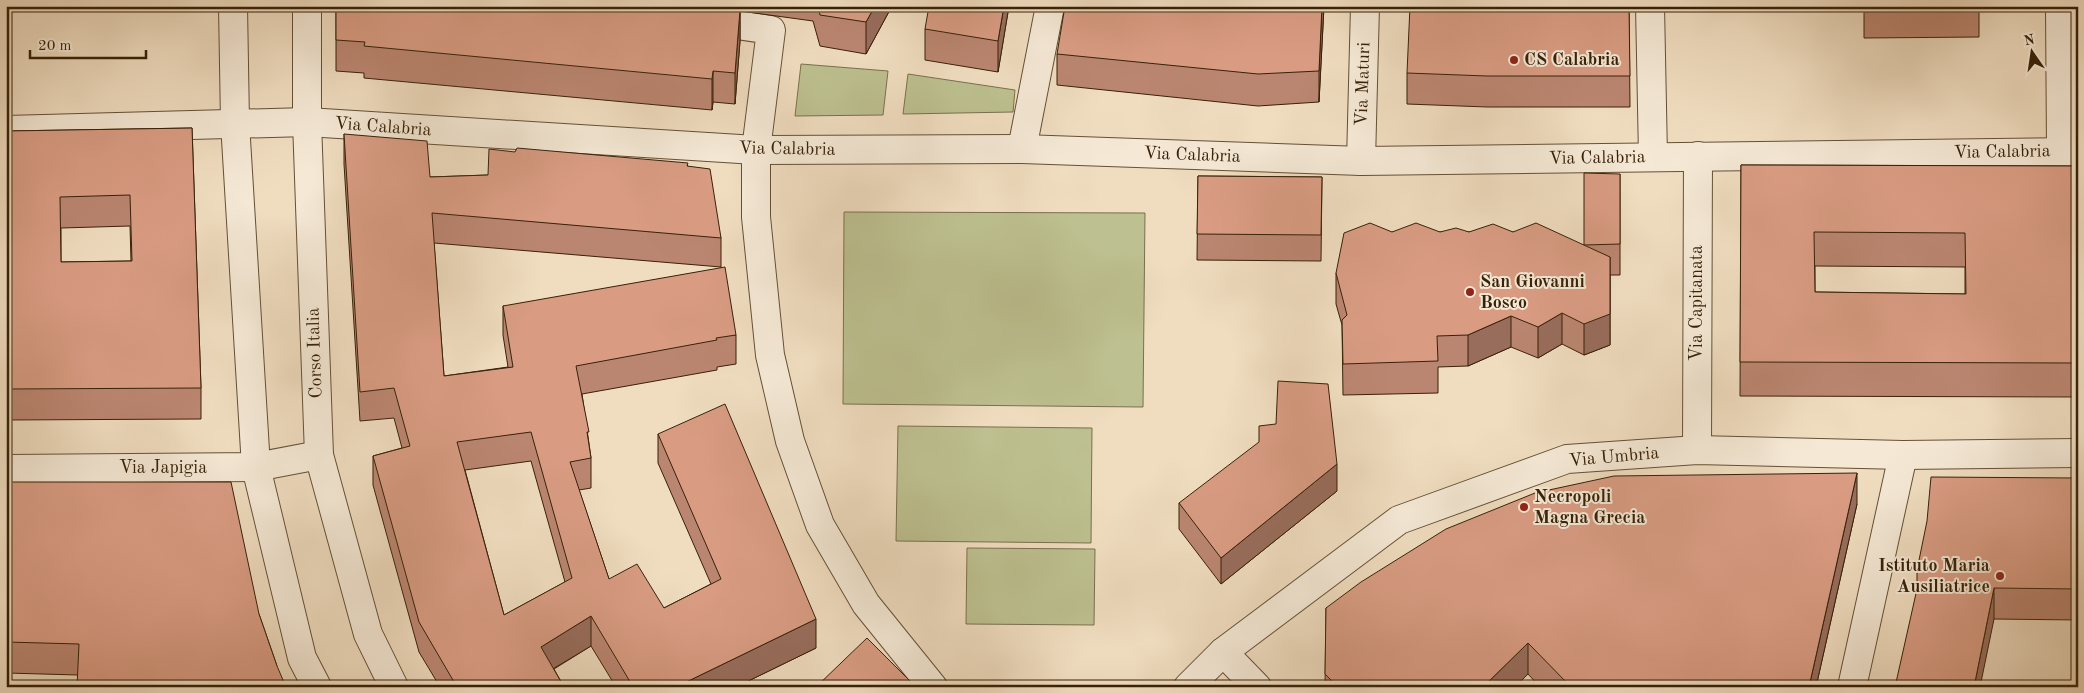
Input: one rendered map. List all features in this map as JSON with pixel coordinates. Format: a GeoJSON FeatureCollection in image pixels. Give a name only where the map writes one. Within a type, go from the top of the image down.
{"type":"FeatureCollection","features":[{"type":"Feature","properties":{"kind":"street"},"geometry":{"type":"LineString","coordinates":[[233,6],[235,123],[256,467],[302,658],[317,687]]}},
{"type":"Feature","properties":{"kind":"street","name":"Corso Italia"},"geometry":{"type":"LineString","coordinates":[[307,6],[307,122],[318,455],[368,634],[394,687]]}},
{"type":"Feature","properties":{"kind":"street"},"geometry":{"type":"LineString","coordinates":[[1022,149],[1050,6]]}},
{"type":"Feature","properties":{"kind":"street","name":"Via Maturi"},"geometry":{"type":"LineString","coordinates":[[1361,161],[1365,6]]}},
{"type":"Feature","properties":{"kind":"street"},"geometry":{"type":"LineString","coordinates":[[1650,6],[1653,157]]}},
{"type":"Feature","properties":{"kind":"street"},"geometry":{"type":"LineString","coordinates":[[2060,6],[2069,152]]}},
{"type":"Feature","properties":{"kind":"street"},"geometry":{"type":"LineString","coordinates":[[676,17],[771,30],[756,150],[756,217],[770,355],[790,441],[820,525],[866,604],[933,687]]}},
{"type":"Feature","properties":{"kind":"street","name":"Via Calabria"},"geometry":{"type":"LineString","coordinates":[[6,130],[307,122],[756,150],[1022,149],[1361,161],[2069,152]]}},
{"type":"Feature","properties":{"kind":"street","name":"Via Capitanata"},"geometry":{"type":"LineString","coordinates":[[1697,450],[1698,156]]}},
{"type":"Feature","properties":{"kind":"street","name":"Via Umbria"},"geometry":{"type":"LineString","coordinates":[[1188,687],[1223,652],[1398,520],[1568,459],[1697,450],[1903,455],[2078,452]]}},
{"type":"Feature","properties":{"kind":"street","name":"Via Japigia"},"geometry":{"type":"LineString","coordinates":[[6,469],[256,467],[318,455]]}},
{"type":"Feature","properties":{"kind":"street"},"geometry":{"type":"LineString","coordinates":[[1852,687],[1903,455]]}},
{"type":"Feature","properties":{"kind":"street"},"geometry":{"type":"LineString","coordinates":[[1223,652],[1257,687]]}},
{"type":"Feature","properties":{"kind":"green space"},"geometry":{"type":"Polygon","coordinates":[[[801,64],[888,71],[883,115],[795,116],[801,64]]]}},
{"type":"Feature","properties":{"kind":"green space"},"geometry":{"type":"Polygon","coordinates":[[[908,74],[1015,90],[1013,112],[903,114],[908,74]]]}},
{"type":"Feature","properties":{"kind":"green space"},"geometry":{"type":"Polygon","coordinates":[[[844,212],[1145,213],[1143,407],[843,404],[844,212]]]}},
{"type":"Feature","properties":{"kind":"green space"},"geometry":{"type":"Polygon","coordinates":[[[898,426],[1092,428],[1091,543],[896,541],[898,426]]]}},
{"type":"Feature","properties":{"kind":"green space"},"geometry":{"type":"Polygon","coordinates":[[[967,548],[1095,549],[1094,625],[966,624],[967,548]]]}},
{"type":"Feature","properties":{"kind":"building"},"geometry":{"type":"Polygon","coordinates":[[[336,6],[711,6],[740,10],[735,73],[713,71],[712,79],[364,46],[365,42],[336,40],[336,6]]]}},
{"type":"Feature","properties":{"kind":"building"},"geometry":{"type":"Polygon","coordinates":[[[818,6],[875,6],[866,22],[820,15],[818,6]]]}},
{"type":"Feature","properties":{"kind":"building"},"geometry":{"type":"Polygon","coordinates":[[[929,6],[1004,6],[998,41],[925,29],[929,6]]]}},
{"type":"Feature","properties":{"kind":"building"},"geometry":{"type":"Polygon","coordinates":[[[1065,6],[1322,6],[1319,71],[1258,74],[1057,54],[1065,6]]]}},
{"type":"Feature","properties":{"kind":"building"},"geometry":{"type":"Polygon","coordinates":[[[1410,6],[1629,6],[1630,76],[1487,76],[1407,73],[1410,6]]]}},
{"type":"Feature","properties":{"kind":"building"},"geometry":{"type":"Polygon","coordinates":[[[1864,6],[1979,6],[1979,11],[1864,12],[1864,6]]]}},
{"type":"Feature","properties":{"kind":"building"},"geometry":{"type":"Polygon","coordinates":[[[192,128],[201,388],[6,389],[6,131],[192,128]],[[130,195],[60,197],[61,262],[132,261],[130,195]]]}},
{"type":"Feature","properties":{"kind":"building"},"geometry":{"type":"Polygon","coordinates":[[[344,134],[427,141],[430,177],[488,175],[489,149],[515,152],[517,148],[688,163],[687,166],[710,169],[721,238],[432,213],[444,376],[513,367],[503,306],[725,267],[736,335],[576,366],[589,432],[587,432],[591,458],[570,462],[609,579],[637,564],[664,608],[721,579],[658,434],[725,404],[816,619],[676,687],[628,687],[632,685],[591,616],[541,647],[564,687],[457,687],[419,622],[373,456],[410,446],[394,388],[360,392],[344,134]],[[531,432],[457,442],[504,615],[572,578],[531,432]]]}},
{"type":"Feature","properties":{"kind":"building"},"geometry":{"type":"Polygon","coordinates":[[[1741,165],[2078,166],[2078,363],[1740,362],[1741,165]],[[1814,232],[1815,292],[1966,294],[1965,233],[1814,232]]]}},
{"type":"Feature","properties":{"kind":"building"},"geometry":{"type":"Polygon","coordinates":[[[1584,173],[1620,174],[1620,244],[1584,245],[1584,173]]]}},
{"type":"Feature","properties":{"kind":"building"},"geometry":{"type":"Polygon","coordinates":[[[1198,176],[1322,177],[1321,235],[1197,234],[1198,176]]]}},
{"type":"Feature","properties":{"kind":"building","name":"San Giovanni Bosco"},"geometry":{"type":"Polygon","coordinates":[[[1370,223],[1392,232],[1416,223],[1440,232],[1456,228],[1469,232],[1493,224],[1513,232],[1536,223],[1610,257],[1610,314],[1584,324],[1562,313],[1538,327],[1511,316],[1468,335],[1437,336],[1438,361],[1343,364],[1342,320],[1347,315],[1336,273],[1344,233],[1370,223]]]}},
{"type":"Feature","properties":{"kind":"building"},"geometry":{"type":"Polygon","coordinates":[[[1278,381],[1328,384],[1337,464],[1221,558],[1179,503],[1259,442],[1259,426],[1276,424],[1278,381]]]}},
{"type":"Feature","properties":{"kind":"building"},"geometry":{"type":"Polygon","coordinates":[[[1857,473],[1809,687],[1571,687],[1528,643],[1483,687],[1338,687],[1325,674],[1326,608],[1361,582],[1446,529],[1535,493],[1614,476],[1857,473]]]}},
{"type":"Feature","properties":{"kind":"building","name":"Istituto Maria Ausiliatrice"},"geometry":{"type":"Polygon","coordinates":[[[1931,477],[2078,478],[2078,589],[1994,588],[1974,687],[1895,687],[1917,589],[1917,570],[1927,521],[1931,477]]]}},
{"type":"Feature","properties":{"kind":"building"},"geometry":{"type":"Polygon","coordinates":[[[6,482],[231,482],[259,614],[286,687],[77,687],[79,644],[6,642],[6,482]]]}},
{"type":"Feature","properties":{"kind":"building"},"geometry":{"type":"Polygon","coordinates":[[[867,638],[916,687],[816,687],[867,638]]]}},
{"type":"Feature","properties":{"kind":"place","name":"CS Calabria"},"geometry":{"type":"Point","coordinates":[1514,60]}},
{"type":"Feature","properties":{"kind":"place","name":"San Giovanni Bosco"},"geometry":{"type":"Point","coordinates":[1470,292]}},
{"type":"Feature","properties":{"kind":"place","name":"Necropoli Magna Grecia"},"geometry":{"type":"Point","coordinates":[1524,507]}},
{"type":"Feature","properties":{"kind":"place","name":"Istituto Maria Ausiliatrice"},"geometry":{"type":"Point","coordinates":[2000,576]}}]}
